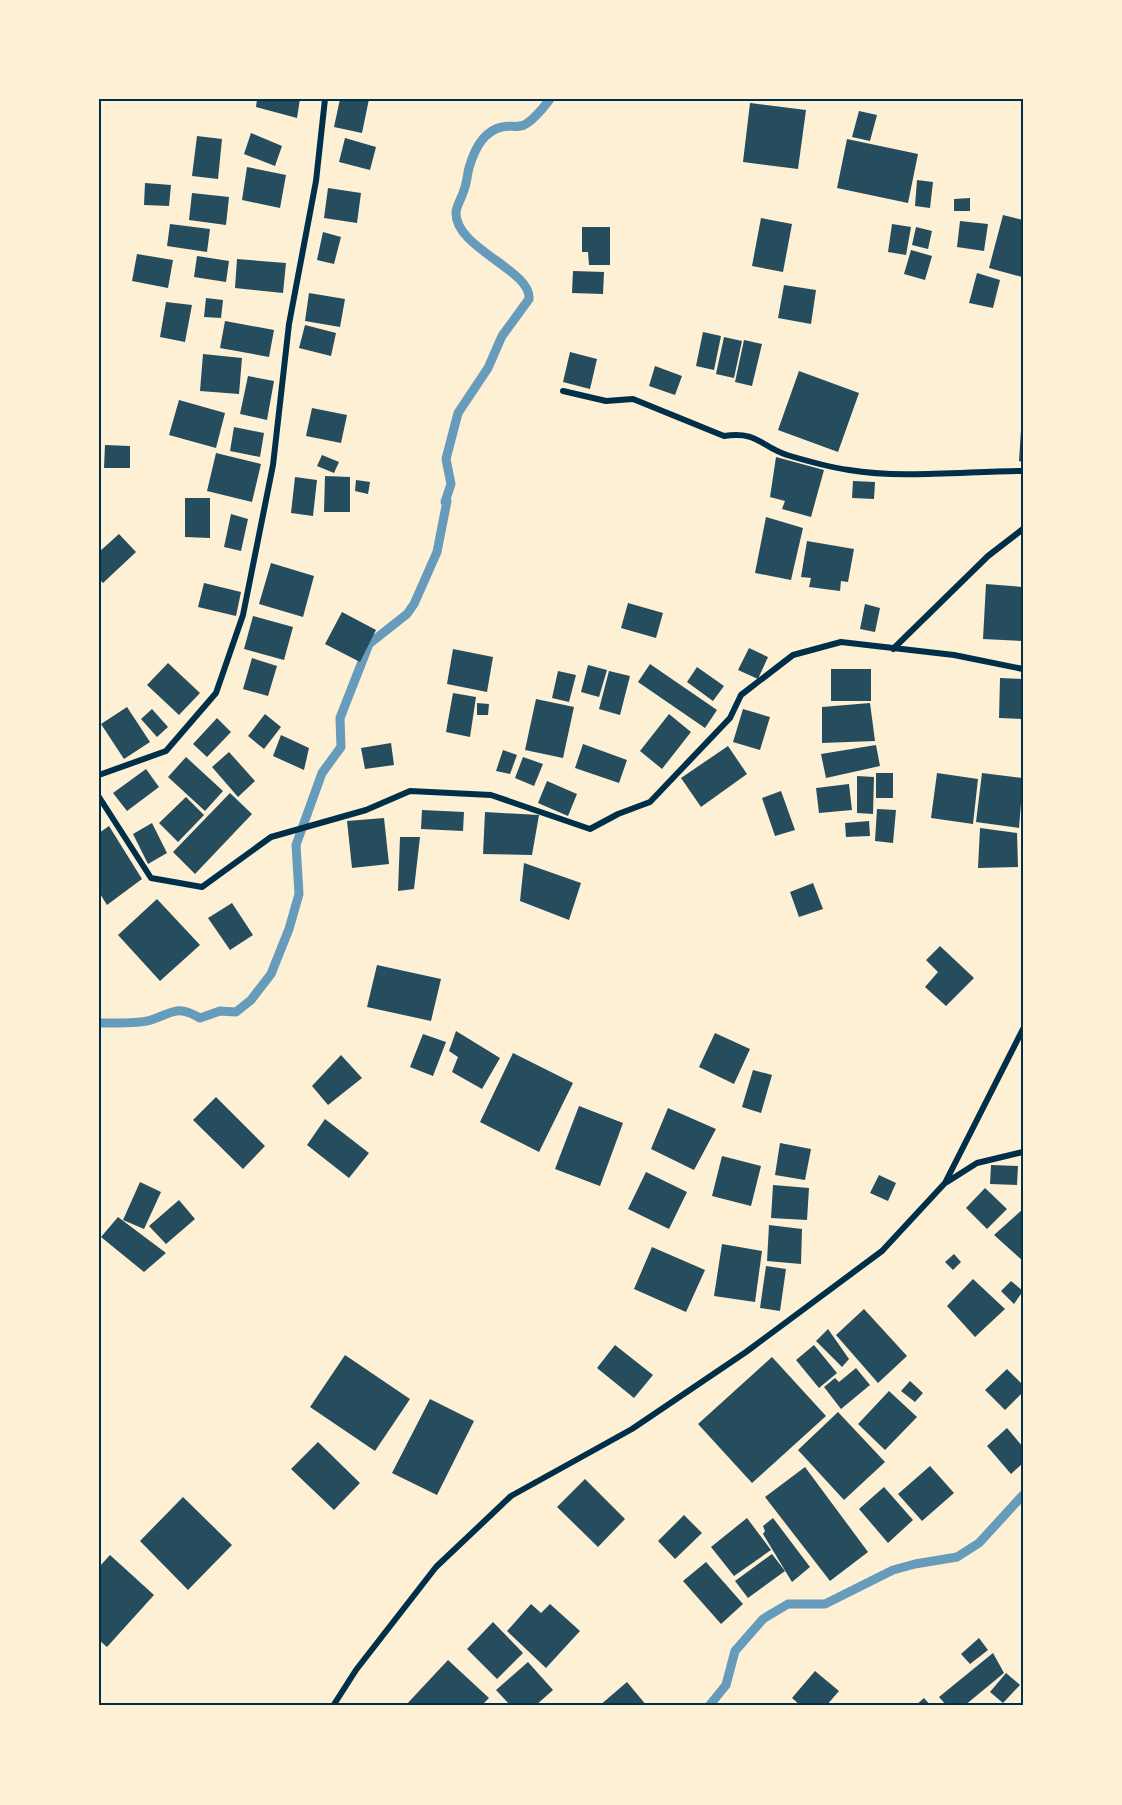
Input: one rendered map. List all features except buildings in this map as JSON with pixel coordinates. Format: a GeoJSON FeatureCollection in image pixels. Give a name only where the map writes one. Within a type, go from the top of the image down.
{"type":"FeatureCollection","features":[{"type":"Feature","properties":{"kind":"street"},"geometry":{"type":"LineString","coordinates":[[99,775],[166,751],[216,693],[243,615],[273,465],[289,324],[315,181],[325,99]]}},
{"type":"Feature","properties":{"kind":"street"},"geometry":{"type":"LineString","coordinates":[[563,391],[606,401],[633,399],[724,436],[738,434],[756,437],[785,454],[850,470],[990,473],[1023,471]]}},
{"type":"Feature","properties":{"kind":"street"},"geometry":{"type":"LineString","coordinates":[[893,649],[981,563],[1023,529]]}},
{"type":"Feature","properties":{"kind":"street"},"geometry":{"type":"LineString","coordinates":[[99,797],[151,878],[202,888],[271,837],[366,810],[410,791],[491,795],[590,829],[618,814],[650,802],[730,718],[741,695],[793,655],[841,642],[954,655],[1023,669]]}},
{"type":"Feature","properties":{"kind":"street"},"geometry":{"type":"LineString","coordinates":[[945,1183],[1023,1029]]}},
{"type":"Feature","properties":{"kind":"street"},"geometry":{"type":"LineString","coordinates":[[333,1706],[356,1670],[436,1567],[511,1497],[632,1429],[746,1352],[882,1251],[945,1183],[977,1162],[1023,1152]]}},
{"type":"Feature","properties":{"kind":"waterway"},"geometry":{"type":"LineString","coordinates":[[99,1023],[146,1021],[175,1011],[185,1011],[200,1018],[220,1011],[236,1012],[251,1000],[271,974],[289,929],[299,894],[296,845],[322,773],[341,747],[340,718],[369,644],[407,614],[414,604],[437,552],[447,501],[445,502],[451,484],[446,459],[458,413],[488,368],[502,336],[529,299],[527,288],[519,278],[479,248],[467,237],[459,225],[456,212],[471,161],[480,142],[495,129],[528,123],[550,99]]}},
{"type":"Feature","properties":{"kind":"waterway"},"geometry":{"type":"LineString","coordinates":[[709,1706],[726,1685],[735,1651],[763,1619],[788,1604],[825,1604],[893,1570],[957,1557],[979,1543],[1023,1495]]}}]}
